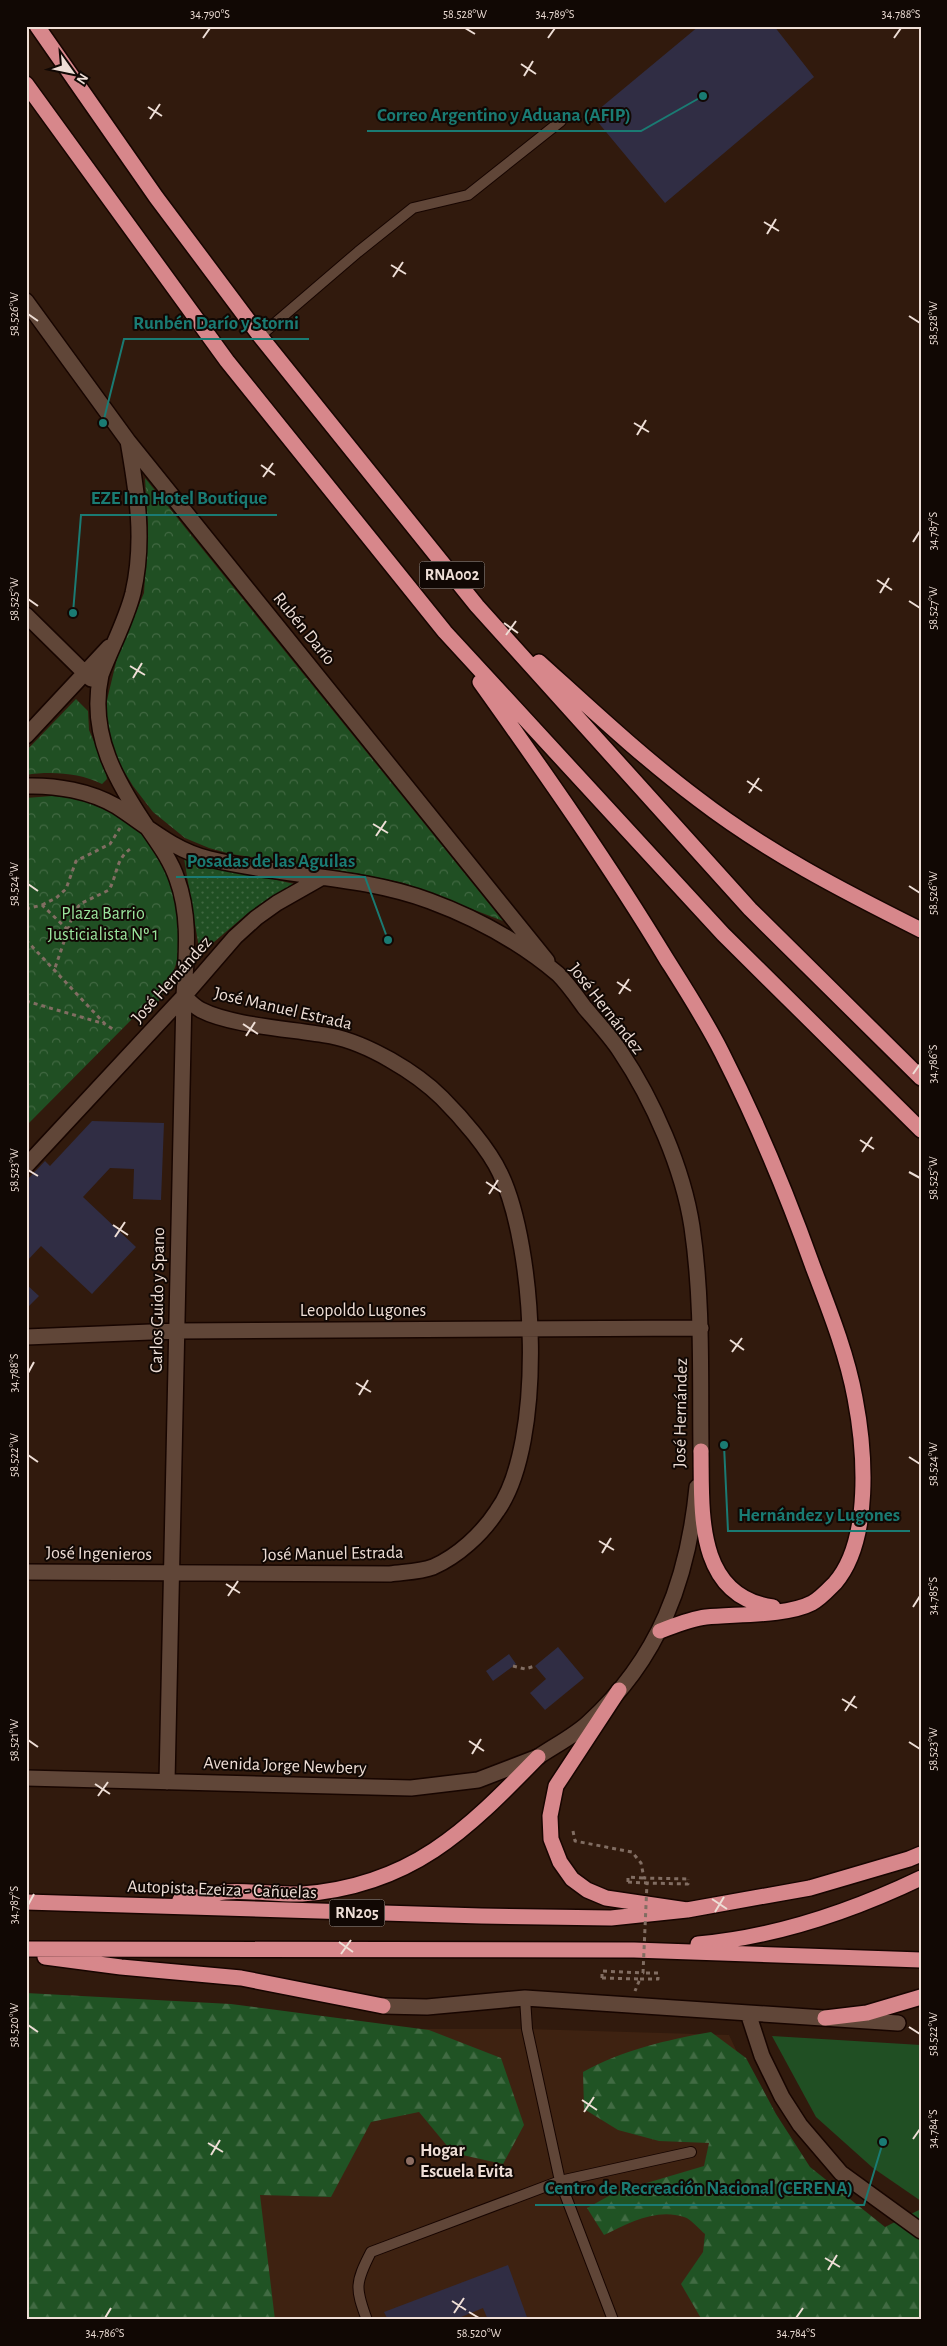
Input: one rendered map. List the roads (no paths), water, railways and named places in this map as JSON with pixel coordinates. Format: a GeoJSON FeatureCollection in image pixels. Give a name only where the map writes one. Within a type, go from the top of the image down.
{"type":"FeatureCollection","features":[{"type":"Feature","properties":{"kind":"highway","name":"RNA002"},"geometry":{"type":"LineString","coordinates":[[37,26],[156,197],[260,336],[477,606],[750,909],[921,1078]]}},
{"type":"Feature","properties":{"kind":"highway","name":"RNA002"},"geometry":{"type":"LineString","coordinates":[[26,84],[227,361],[445,632],[723,934],[921,1130]]}},
{"type":"Feature","properties":{"kind":"highway"},"geometry":{"type":"LineString","coordinates":[[477,606],[617,733],[698,799],[791,861],[841,890],[921,930]]}},
{"type":"Feature","properties":{"kind":"highway"},"geometry":{"type":"LineString","coordinates":[[445,632],[624,888],[721,1051],[767,1149],[830,1312],[855,1397],[861,1451],[863,1497],[854,1547],[845,1570],[834,1584],[813,1602],[789,1610],[705,1617],[689,1620],[660,1631]]}},
{"type":"Feature","properties":{"kind":"highway"},"geometry":{"type":"LineString","coordinates":[[701,1451],[703,1522],[713,1563],[725,1585],[742,1598],[760,1605],[789,1610]]}},
{"type":"Feature","properties":{"kind":"highway"},"geometry":{"type":"LineString","coordinates":[[619,1690],[556,1786],[550,1816],[551,1839],[560,1862],[572,1879],[587,1890],[606,1898],[687,1910],[810,1888],[921,1854]]}},
{"type":"Feature","properties":{"kind":"highway"},"geometry":{"type":"LineString","coordinates":[[149,1906],[226,1892],[301,1894],[345,1888],[388,1876],[418,1861],[451,1840],[497,1799],[538,1757]]}},
{"type":"Feature","properties":{"kind":"highway"},"geometry":{"type":"LineString","coordinates":[[634,1950],[722,1942],[778,1932],[849,1910],[921,1878]]}},
{"type":"Feature","properties":{"kind":"highway","name":"Autopista Ezeiza - Cañuelas"},"geometry":{"type":"LineString","coordinates":[[26,1902],[480,1916],[612,1918],[687,1910]]}},
{"type":"Feature","properties":{"kind":"highway","name":"RN205"},"geometry":{"type":"LineString","coordinates":[[26,1949],[634,1950]]}},
{"type":"Feature","properties":{"kind":"highway"},"geometry":{"type":"LineString","coordinates":[[634,1950],[921,1960]]}},
{"type":"Feature","properties":{"kind":"highway"},"geometry":{"type":"LineString","coordinates":[[26,1954],[121,1967],[241,1978],[383,2006]]}},
{"type":"Feature","properties":{"kind":"highway"},"geometry":{"type":"LineString","coordinates":[[825,2018],[867,2013],[921,1997]]}},
{"type":"Feature","properties":{"kind":"street","name":"Rubén Darío"},"geometry":{"type":"LineString","coordinates":[[26,301],[128,442],[559,976]]}},
{"type":"Feature","properties":{"kind":"street"},"geometry":{"type":"LineString","coordinates":[[26,615],[98,688],[132,594],[138,557],[138,499],[128,442]]}},
{"type":"Feature","properties":{"kind":"street"},"geometry":{"type":"LineString","coordinates":[[26,736],[115,640]]}},
{"type":"Feature","properties":{"kind":"street","name":"Carlos Guido y Spano"},"geometry":{"type":"LineString","coordinates":[[98,688],[103,746],[120,783],[167,856],[178,880],[185,911],[187,943],[176,1331],[167,1782]]}},
{"type":"Feature","properties":{"kind":"street"},"geometry":{"type":"LineString","coordinates":[[26,786],[50,785],[83,793],[113,805],[167,842],[207,859],[321,878]]}},
{"type":"Feature","properties":{"kind":"street","name":"José Hernández"},"geometry":{"type":"LineString","coordinates":[[26,1166],[184,996],[235,937],[256,918],[277,903],[321,878],[401,892],[460,913],[504,936],[559,976],[620,1051],[656,1115],[678,1171],[691,1224],[701,1328],[701,1451],[689,1538],[680,1577],[660,1631],[642,1662],[588,1723],[538,1757]]}},
{"type":"Feature","properties":{"kind":"street","name":"José Manuel Estrada"},"geometry":{"type":"LineString","coordinates":[[171,1574],[390,1574],[432,1567],[469,1544],[498,1510],[518,1467],[528,1396],[531,1329],[526,1272],[514,1213],[500,1172],[471,1131],[441,1097],[406,1070],[375,1052],[334,1036],[222,1018],[200,1009],[184,996]]}},
{"type":"Feature","properties":{"kind":"street","name":"Leopoldo Lugones"},"geometry":{"type":"LineString","coordinates":[[26,1337],[176,1331],[701,1328]]}},
{"type":"Feature","properties":{"kind":"street","name":"José Ingenieros"},"geometry":{"type":"LineString","coordinates":[[26,1572],[171,1574]]}},
{"type":"Feature","properties":{"kind":"street","name":"Avenida Jorge Newbery"},"geometry":{"type":"LineString","coordinates":[[26,1778],[411,1788],[478,1780],[538,1757]]}},
{"type":"Feature","properties":{"kind":"street"},"geometry":{"type":"LineString","coordinates":[[383,2006],[427,2007],[525,1998],[898,2024]]}},
{"type":"Feature","properties":{"kind":"street"},"geometry":{"type":"LineString","coordinates":[[748,2013],[762,2056],[782,2097],[800,2125],[841,2173],[921,2231]]}},
{"type":"Feature","properties":{"kind":"lane"},"geometry":{"type":"LineString","coordinates":[[260,336],[358,252],[413,208],[468,195],[561,121]]}},
{"type":"Feature","properties":{"kind":"lane"},"geometry":{"type":"LineString","coordinates":[[525,1998],[527,2029],[560,2181],[613,2320]]}},
{"type":"Feature","properties":{"kind":"lane"},"geometry":{"type":"LineString","coordinates":[[367,2320],[358,2296],[358,2276],[371,2252],[560,2181],[691,2152]]}},
{"type":"Feature","properties":{"kind":"place","name":"Correo Argentino y Aduana (AFIP)"},"geometry":{"type":"Point","coordinates":[703,96]}},
{"type":"Feature","properties":{"kind":"place","name":"Runbén Darío y Storni"},"geometry":{"type":"Point","coordinates":[103,423]}},
{"type":"Feature","properties":{"kind":"place","name":"EZE Inn Hotel Boutique"},"geometry":{"type":"Point","coordinates":[73,613]}},
{"type":"Feature","properties":{"kind":"place","name":"Posadas de las Aguilas"},"geometry":{"type":"Point","coordinates":[388,940]}},
{"type":"Feature","properties":{"kind":"place","name":"Hernández y Lugones"},"geometry":{"type":"Point","coordinates":[724,1445]}},
{"type":"Feature","properties":{"kind":"place","name":"Centro de Recreación Nacional (CERENA)"},"geometry":{"type":"Point","coordinates":[883,2142]}},
{"type":"Feature","properties":{"kind":"place","name":"Hogar Escuela Evita"},"geometry":{"type":"Point","coordinates":[410,2161]}},
{"type":"Feature","properties":{"kind":"park label","name":"Plaza Barrio Justicialista Nº 1"},"geometry":{"type":"Point","coordinates":[103,924]}}]}
